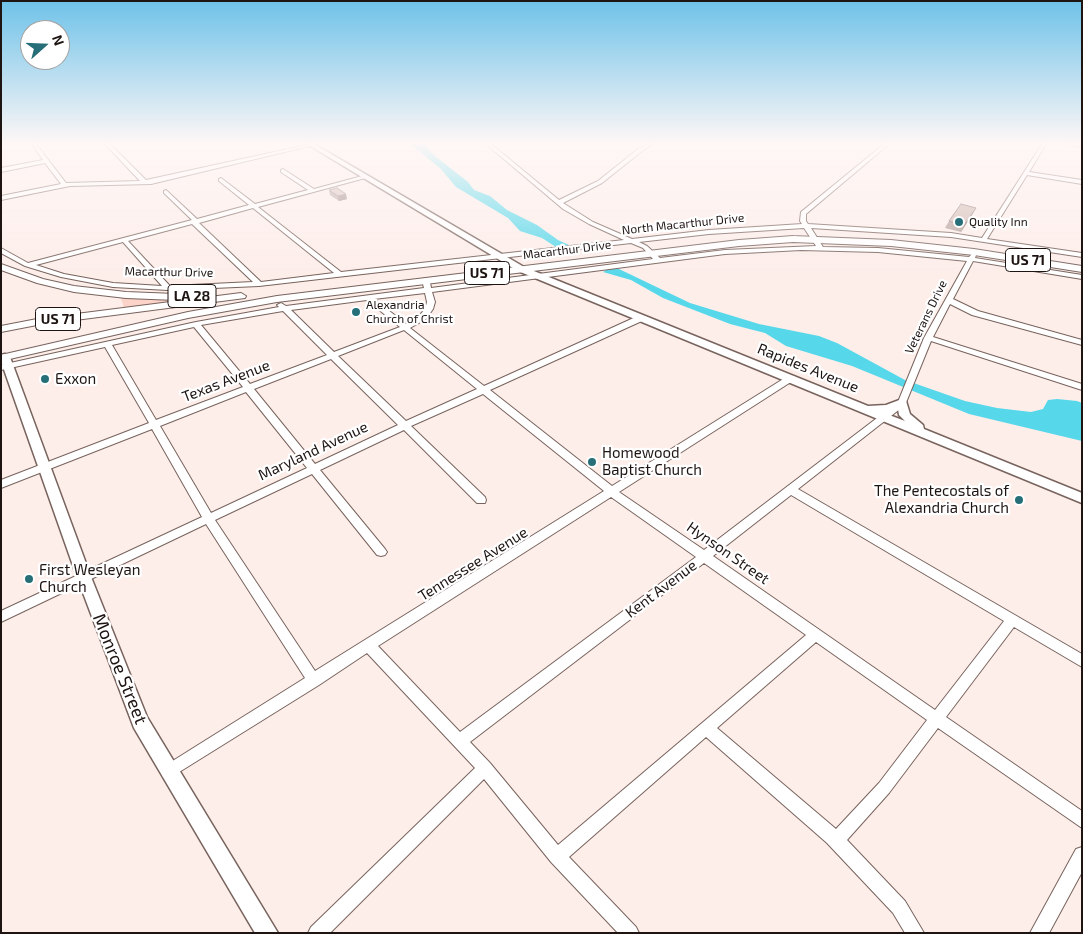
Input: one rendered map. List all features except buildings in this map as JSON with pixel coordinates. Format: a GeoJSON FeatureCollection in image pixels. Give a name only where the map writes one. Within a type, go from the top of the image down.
{"type":"FeatureCollection","features":[{"type":"Feature","properties":{"kind":"highway","name":"Macarthur Drive"},"geometry":{"type":"LineString","coordinates":[[4,362],[59,344],[188,315],[277,299],[748,242],[813,237],[977,249],[1082,262]]}},
{"type":"Feature","properties":{"kind":"highway","name":"Macarthur Drive"},"geometry":{"type":"LineString","coordinates":[[977,249],[1082,269]]}},
{"type":"Feature","properties":{"kind":"highway","name":"Macarthur Drive"},"geometry":{"type":"LineString","coordinates":[[1,329],[37,322],[292,290],[426,281],[510,263],[652,253]]}},
{"type":"Feature","properties":{"kind":"highway","name":"LA 28"},"geometry":{"type":"LineString","coordinates":[[1,267],[40,281],[93,292],[126,295],[189,297],[292,290]]}},
{"type":"Feature","properties":{"kind":"highway"},"geometry":{"type":"LineString","coordinates":[[59,344],[98,330],[109,322],[115,312],[116,300],[93,292]]}},
{"type":"Feature","properties":{"kind":"main road","name":"Rapides Avenue"},"geometry":{"type":"LineString","coordinates":[[383,188],[495,256],[536,276],[791,378],[1082,498]]}},
{"type":"Feature","properties":{"kind":"main road","name":"Monroe Street"},"geometry":{"type":"LineString","coordinates":[[4,362],[46,467],[84,577],[140,722],[168,772],[267,933]]}},
{"type":"Feature","properties":{"kind":"main road"},"geometry":{"type":"LineString","coordinates":[[864,408],[886,409],[903,401],[905,416],[924,433]]}},
{"type":"Feature","properties":{"kind":"street"},"geometry":{"type":"LineString","coordinates":[[1,198],[51,188]]}},
{"type":"Feature","properties":{"kind":"street"},"geometry":{"type":"LineString","coordinates":[[230,188],[339,274]]}},
{"type":"Feature","properties":{"kind":"street"},"geometry":{"type":"LineString","coordinates":[[308,188],[313,191]]}},
{"type":"Feature","properties":{"kind":"street"},"geometry":{"type":"LineString","coordinates":[[25,264],[125,241],[326,188]]}},
{"type":"Feature","properties":{"kind":"street"},"geometry":{"type":"LineString","coordinates":[[540,188],[558,203],[586,220],[634,241],[652,253]]}},
{"type":"Feature","properties":{"kind":"street"},"geometry":{"type":"LineString","coordinates":[[558,203],[589,188]]}},
{"type":"Feature","properties":{"kind":"street"},"geometry":{"type":"LineString","coordinates":[[813,237],[802,218],[803,213],[834,188]]}},
{"type":"Feature","properties":{"kind":"street","name":"Veterans Drive"},"geometry":{"type":"LineString","coordinates":[[885,417],[903,401],[928,338],[948,300],[977,249],[1017,188]]}},
{"type":"Feature","properties":{"kind":"street"},"geometry":{"type":"LineString","coordinates":[[166,192],[259,284]]}},
{"type":"Feature","properties":{"kind":"street","name":"North Macarthur Drive"},"geometry":{"type":"LineString","coordinates":[[495,256],[750,228],[813,237],[914,231],[1082,277]]}},
{"type":"Feature","properties":{"kind":"street"},"geometry":{"type":"LineString","coordinates":[[125,241],[168,288]]}},
{"type":"Feature","properties":{"kind":"street","name":"North Macarthur Drive"},"geometry":{"type":"LineString","coordinates":[[977,249],[1082,255]]}},
{"type":"Feature","properties":{"kind":"street","name":"Macarthur Drive"},"geometry":{"type":"LineString","coordinates":[[1,250],[25,264],[57,275],[91,282],[168,288],[259,284],[495,256]]}},
{"type":"Feature","properties":{"kind":"street"},"geometry":{"type":"LineString","coordinates":[[536,276],[652,253]]}},
{"type":"Feature","properties":{"kind":"street","name":"Macarthur Drive"},"geometry":{"type":"LineString","coordinates":[[4,362],[283,308],[367,297],[426,281],[536,276]]}},
{"type":"Feature","properties":{"kind":"street","name":"Texas Avenue"},"geometry":{"type":"LineString","coordinates":[[1,484],[331,355],[406,328],[423,317],[429,309],[431,302],[426,281]]}},
{"type":"Feature","properties":{"kind":"street","name":"Hynson Street"},"geometry":{"type":"LineString","coordinates":[[367,297],[613,493],[1082,820]]}},
{"type":"Feature","properties":{"kind":"street"},"geometry":{"type":"LineString","coordinates":[[277,299],[283,308],[481,500]]}},
{"type":"Feature","properties":{"kind":"street"},"geometry":{"type":"LineString","coordinates":[[948,300],[975,313],[1082,343]]}},
{"type":"Feature","properties":{"kind":"street","name":"Maryland Avenue"},"geometry":{"type":"LineString","coordinates":[[1,617],[404,426],[641,318]]}},
{"type":"Feature","properties":{"kind":"street"},"geometry":{"type":"LineString","coordinates":[[196,324],[381,552]]}},
{"type":"Feature","properties":{"kind":"street"},"geometry":{"type":"LineString","coordinates":[[928,338],[1082,387]]}},
{"type":"Feature","properties":{"kind":"street"},"geometry":{"type":"LineString","coordinates":[[108,343],[208,518],[314,681]]}},
{"type":"Feature","properties":{"kind":"street","name":"Tennessee Avenue"},"geometry":{"type":"LineString","coordinates":[[168,772],[613,493],[791,378]]}},
{"type":"Feature","properties":{"kind":"street","name":"Kent Avenue"},"geometry":{"type":"LineString","coordinates":[[460,741],[885,417]]}},
{"type":"Feature","properties":{"kind":"street"},"geometry":{"type":"LineString","coordinates":[[791,490],[1082,661]]}},
{"type":"Feature","properties":{"kind":"street"},"geometry":{"type":"LineString","coordinates":[[836,841],[884,788],[1012,620]]}},
{"type":"Feature","properties":{"kind":"street"},"geometry":{"type":"LineString","coordinates":[[557,856],[816,634]]}},
{"type":"Feature","properties":{"kind":"street"},"geometry":{"type":"LineString","coordinates":[[369,646],[485,768],[557,856],[630,933]]}},
{"type":"Feature","properties":{"kind":"street"},"geometry":{"type":"LineString","coordinates":[[707,729],[836,841],[899,907],[915,933]]}},
{"type":"Feature","properties":{"kind":"street"},"geometry":{"type":"LineString","coordinates":[[317,933],[485,768]]}},
{"type":"Feature","properties":{"kind":"street"},"geometry":{"type":"LineString","coordinates":[[1039,933],[1082,855]]}},
{"type":"Feature","properties":{"kind":"shaded area"},"geometry":{"type":"Polygon","coordinates":[[[121,298],[188,300],[124,308],[121,298]]]}},
{"type":"Feature","properties":{"kind":"water"},"geometry":{"type":"Polygon","coordinates":[[[457,188],[472,188],[490,196],[507,210],[537,225],[558,240],[569,245],[556,247],[542,238],[520,231],[508,218],[457,188]]]}},
{"type":"Feature","properties":{"kind":"water"},"geometry":{"type":"Polygon","coordinates":[[[608,269],[619,269],[690,303],[759,324],[819,336],[837,343],[905,380],[965,401],[997,408],[1031,412],[1043,409],[1048,400],[1077,401],[1082,403],[1082,441],[969,414],[852,366],[786,346],[765,333],[730,324],[663,298],[631,280],[603,272],[608,269]]]}},
{"type":"Feature","properties":{"kind":"place","name":"Quality Inn"},"geometry":{"type":"Point","coordinates":[959,222]}},
{"type":"Feature","properties":{"kind":"place","name":"Alexandria Church of Christ"},"geometry":{"type":"Point","coordinates":[356,312]}},
{"type":"Feature","properties":{"kind":"place","name":"Exxon"},"geometry":{"type":"Point","coordinates":[45,379]}},
{"type":"Feature","properties":{"kind":"place","name":"Homewood Baptist Church"},"geometry":{"type":"Point","coordinates":[592,462]}},
{"type":"Feature","properties":{"kind":"place","name":"The Pentecostals of Alexandria Church"},"geometry":{"type":"Point","coordinates":[1019,500]}},
{"type":"Feature","properties":{"kind":"place","name":"First Wesleyan Church"},"geometry":{"type":"Point","coordinates":[29,579]}}]}
